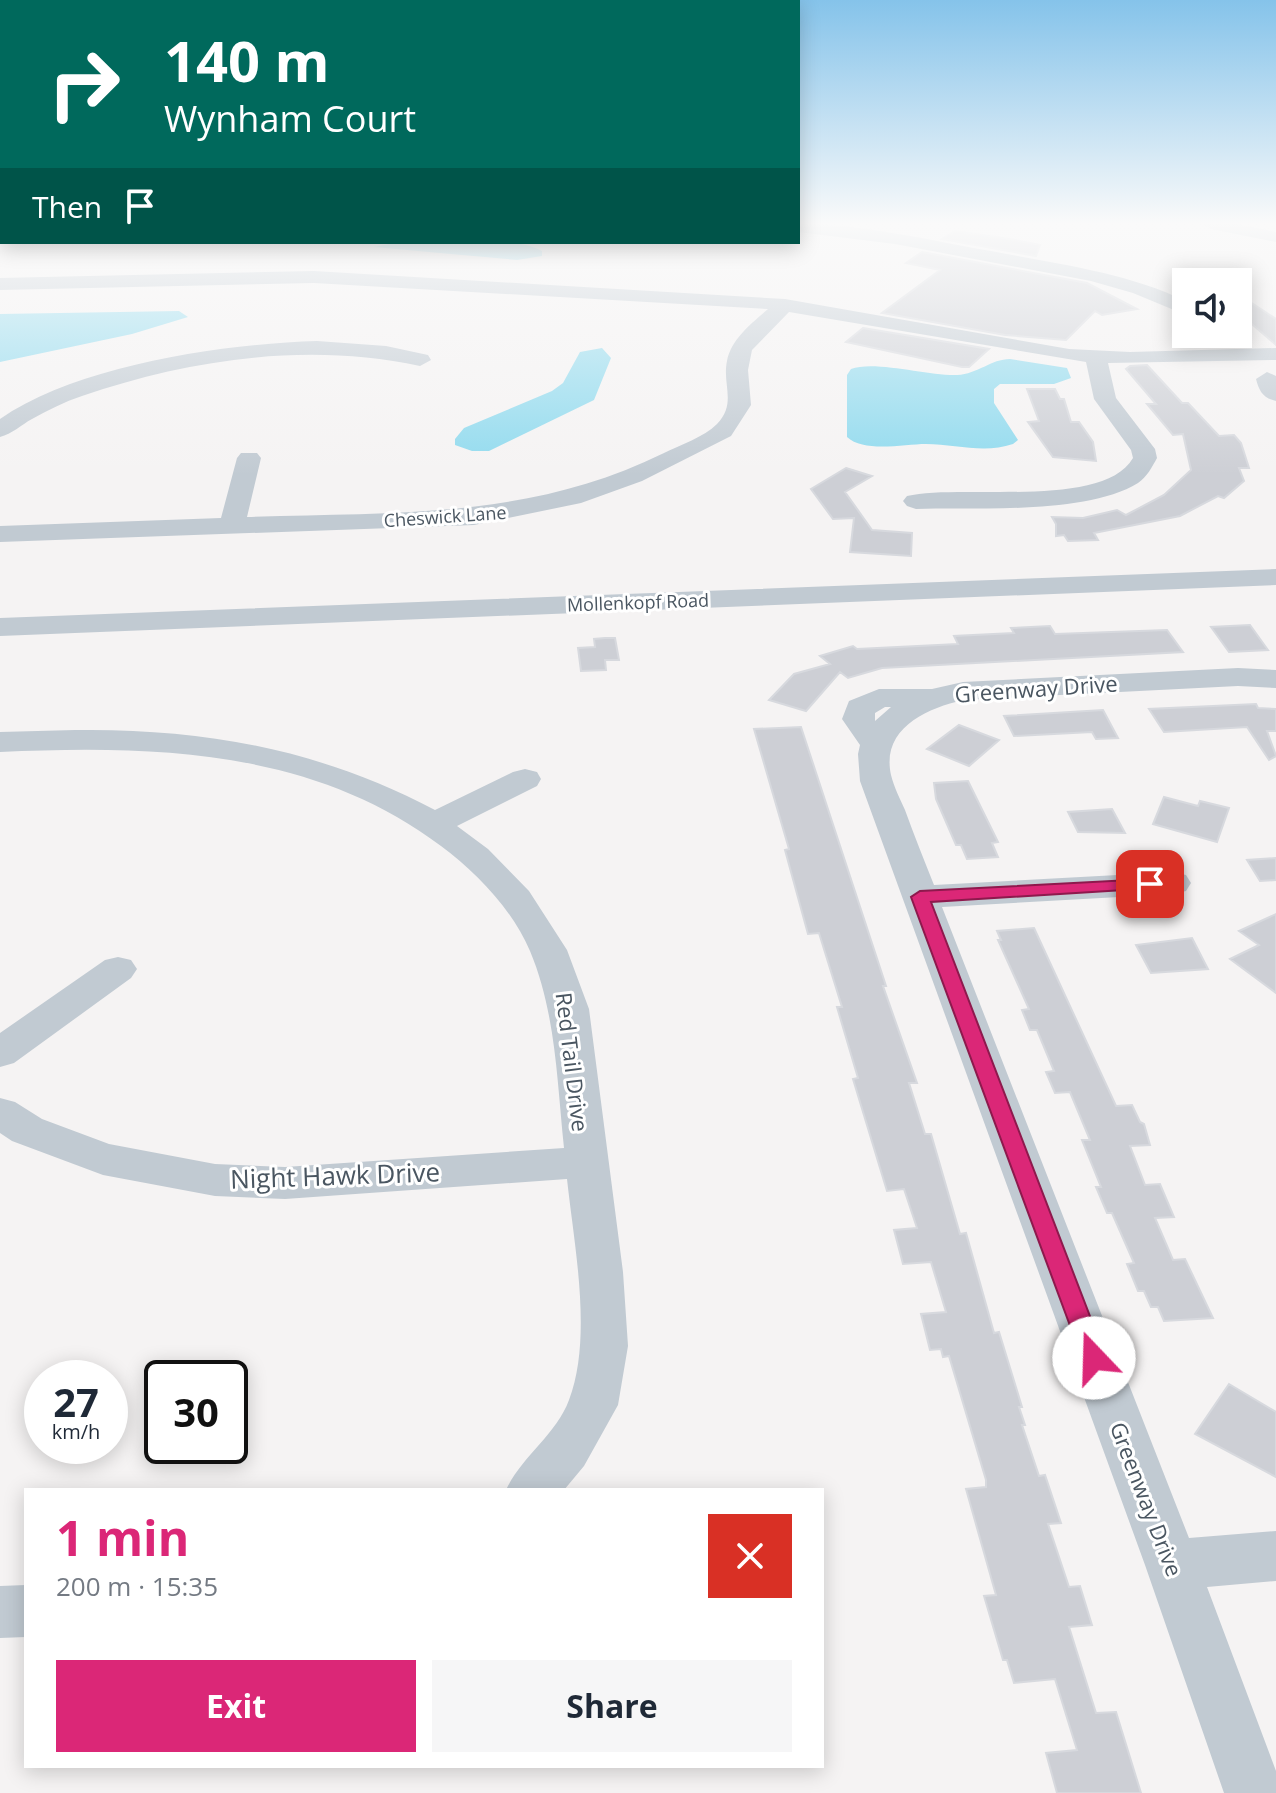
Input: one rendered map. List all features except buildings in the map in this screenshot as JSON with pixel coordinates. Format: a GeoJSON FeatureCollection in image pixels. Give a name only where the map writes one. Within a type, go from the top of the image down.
{"type":"FeatureCollection","features":[{"type":"Feature","properties":{"kind":"street","name":"Cheswick Lane"},"geometry":{"type":"LineString","coordinates":[[0,534],[499,514],[561,502],[623,481],[723,431],[734,418],[743,398],[738,365],[742,349],[782,308]]}},
{"type":"Feature","properties":{"kind":"street"},"geometry":{"type":"LineString","coordinates":[[799,308],[1023,349],[1096,357],[1276,354]]}},
{"type":"Feature","properties":{"kind":"street"},"geometry":{"type":"LineString","coordinates":[[0,430],[41,404],[81,387],[220,354],[322,347],[374,351],[420,360]]}},
{"type":"Feature","properties":{"kind":"street"},"geometry":{"type":"LineString","coordinates":[[1230,348],[1273,385]]}},
{"type":"Feature","properties":{"kind":"street"},"geometry":{"type":"LineString","coordinates":[[916,501],[1080,494],[1111,487],[1132,476],[1144,459],[1144,450],[1105,399],[1096,357]]}},
{"type":"Feature","properties":{"kind":"street"},"geometry":{"type":"LineString","coordinates":[[232,526],[249,458]]}},
{"type":"Feature","properties":{"kind":"street","name":"Mollenkopf Road"},"geometry":{"type":"LineString","coordinates":[[0,627],[1276,577]]}},
{"type":"Feature","properties":{"kind":"street","name":"Greenway Drive"},"geometry":{"type":"LineString","coordinates":[[1254,1793],[1172,1565],[874,773],[876,745],[894,719],[931,698],[981,688],[1238,677],[1276,679]]}},
{"type":"Feature","properties":{"kind":"street","name":"Red Tail Drive"},"geometry":{"type":"LineString","coordinates":[[0,742],[119,739],[199,744],[300,765],[350,781],[388,798],[434,824],[471,850],[502,878],[546,942],[562,980],[569,1009],[600,1272],[604,1346],[593,1405],[566,1450],[534,1488]]}},
{"type":"Feature","properties":{"kind":"street"},"geometry":{"type":"LineString","coordinates":[[434,824],[525,779]]}},
{"type":"Feature","properties":{"kind":"street"},"geometry":{"type":"LineString","coordinates":[[920,897],[1173,883]]}},
{"type":"Feature","properties":{"kind":"street"},"geometry":{"type":"LineString","coordinates":[[0,1053],[118,969]]}},
{"type":"Feature","properties":{"kind":"street","name":"Night Hawk Drive"},"geometry":{"type":"LineString","coordinates":[[0,1113],[27,1130],[103,1159],[215,1180],[285,1183],[586,1162]]}},
{"type":"Feature","properties":{"kind":"street"},"geometry":{"type":"LineString","coordinates":[[1172,1565],[1276,1556]]}},
{"type":"Feature","properties":{"kind":"street"},"geometry":{"type":"LineString","coordinates":[[0,1612],[24,1611]]}},
{"type":"Feature","properties":{"kind":"water"},"geometry":{"type":"Polygon","coordinates":[[[179,311],[188,317],[132,334],[0,362],[0,314],[179,311]]]}},
{"type":"Feature","properties":{"kind":"water"},"geometry":{"type":"Polygon","coordinates":[[[602,348],[611,358],[594,400],[489,451],[472,451],[455,445],[455,439],[464,428],[552,391],[563,383],[580,352],[602,348]]]}},
{"type":"Feature","properties":{"kind":"water"},"geometry":{"type":"Polygon","coordinates":[[[1010,359],[1067,368],[1071,378],[1054,384],[1000,384],[994,389],[994,403],[1018,440],[1013,444],[980,448],[926,444],[874,446],[854,442],[847,437],[847,375],[851,369],[874,366],[957,375],[1010,359]]]}},
{"type":"Feature","properties":{"kind":"route"},"geometry":{"type":"LineString","coordinates":[[1094,1358],[920,897],[1150,884]]}}]}
